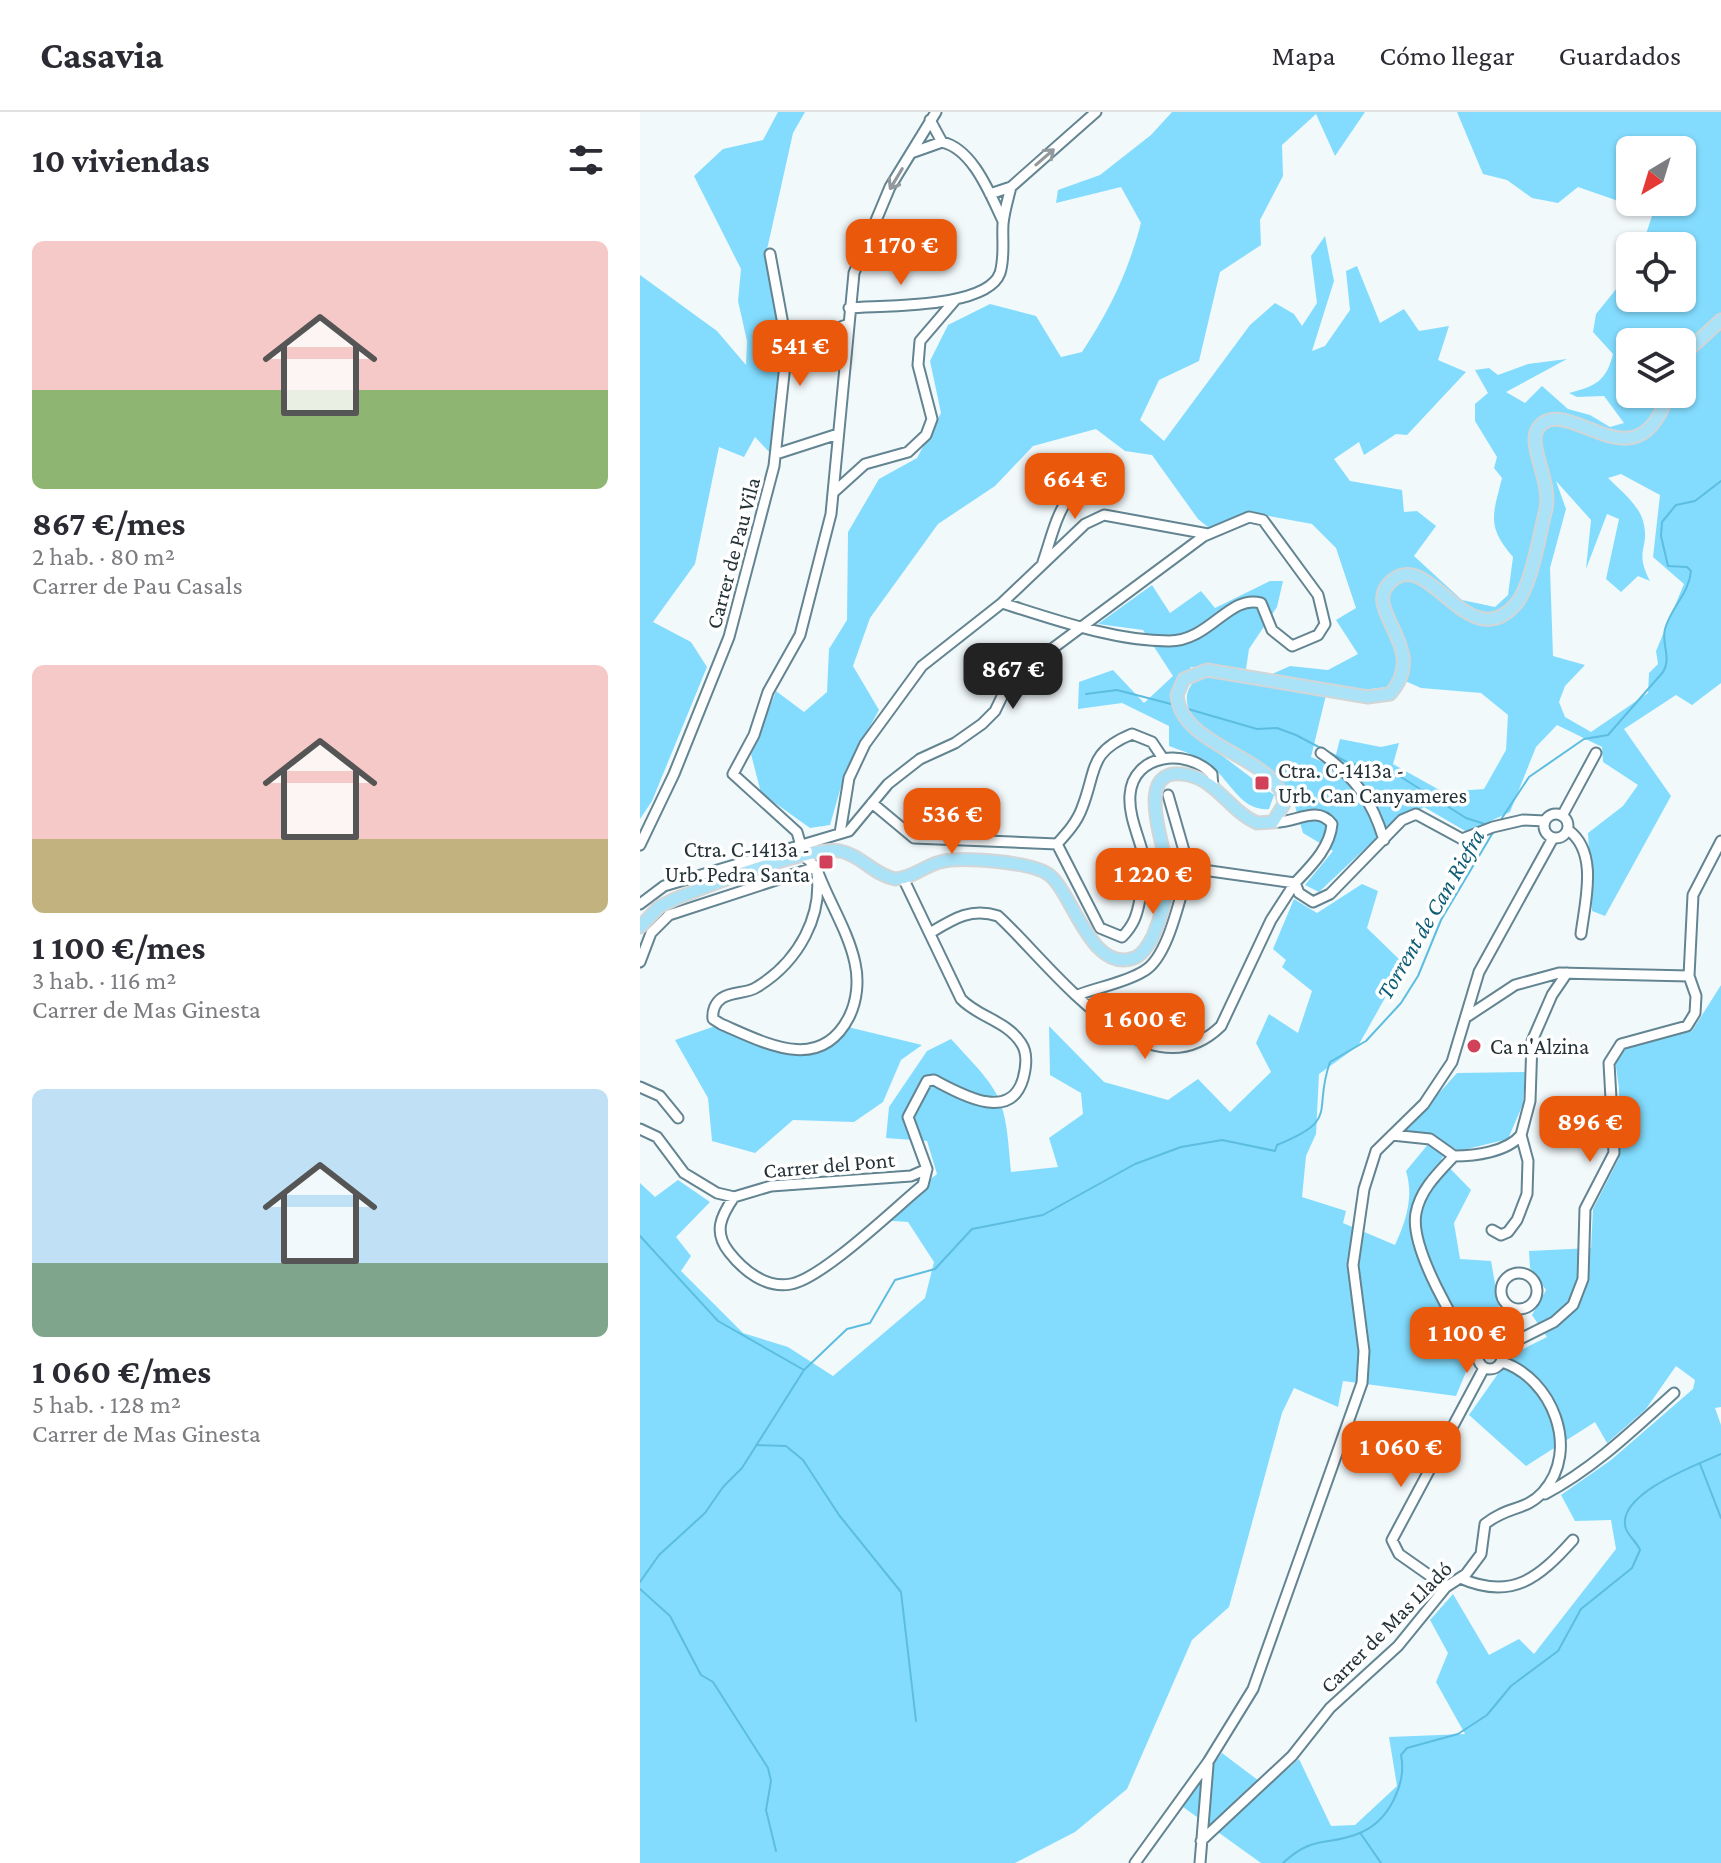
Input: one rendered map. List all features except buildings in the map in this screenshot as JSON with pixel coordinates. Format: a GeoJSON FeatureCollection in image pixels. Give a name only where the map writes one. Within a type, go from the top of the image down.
{"type":"FeatureCollection","features":[{"type":"Feature","properties":{"kind":"main road"},"geometry":{"type":"LineString","coordinates":[[1696,343],[1721,320]]}},
{"type":"Feature","properties":{"kind":"main road"},"geometry":{"type":"LineString","coordinates":[[641,922],[675,899],[824,851],[851,855],[889,878],[903,878],[951,859],[1031,867],[1049,874],[1061,888],[1084,932],[1101,950],[1119,958],[1134,958],[1148,946],[1157,928],[1168,879],[1153,789],[1165,777],[1180,774],[1198,779],[1213,788],[1248,820],[1273,822],[1283,807],[1284,798],[1274,783],[1186,720],[1177,695],[1184,679],[1207,670],[1368,697],[1390,694],[1405,670],[1405,655],[1384,606],[1386,590],[1393,579],[1407,573],[1419,576],[1461,611],[1479,618],[1497,618],[1515,606],[1524,590],[1547,507],[1546,476],[1534,448],[1533,436],[1540,425],[1550,420],[1563,420],[1600,436],[1618,439],[1638,435],[1662,408]]}},
{"type":"Feature","properties":{"kind":"street"},"geometry":{"type":"LineString","coordinates":[[990,194],[1011,187],[1096,112]]}},
{"type":"Feature","properties":{"kind":"street"},"geometry":{"type":"LineString","coordinates":[[933,116],[942,142],[964,154],[1003,221]]}},
{"type":"Feature","properties":{"kind":"street"},"geometry":{"type":"LineString","coordinates":[[818,839],[824,851],[816,867],[819,898],[811,924],[795,954],[755,989],[736,992],[719,1000],[712,1012],[713,1019],[721,1024],[777,1048],[819,1048],[842,1031],[858,990],[855,963],[816,867],[804,856],[797,832],[733,774],[754,735],[768,692],[800,635],[834,492],[832,473],[854,273],[890,187],[933,116]]}},
{"type":"Feature","properties":{"kind":"street"},"geometry":{"type":"LineString","coordinates":[[911,153],[942,142]]}},
{"type":"Feature","properties":{"kind":"street"},"geometry":{"type":"LineString","coordinates":[[849,308],[956,299],[980,294],[996,280],[1002,263],[1003,221],[1011,187]]}},
{"type":"Feature","properties":{"kind":"street","name":"Carrer de Pau Vila"},"geometry":{"type":"LineString","coordinates":[[640,845],[674,774],[729,637],[776,454],[787,346],[770,254]]}},
{"type":"Feature","properties":{"kind":"street"},"geometry":{"type":"LineString","coordinates":[[834,492],[865,464],[908,452],[926,435],[932,419],[918,365],[920,341],[956,299]]}},
{"type":"Feature","properties":{"kind":"street"},"geometry":{"type":"LineString","coordinates":[[787,346],[846,325]]}},
{"type":"Feature","properties":{"kind":"street"},"geometry":{"type":"LineString","coordinates":[[776,454],[838,434]]}},
{"type":"Feature","properties":{"kind":"street"},"geometry":{"type":"LineString","coordinates":[[1042,565],[1067,498],[1077,485],[1108,472]]}},
{"type":"Feature","properties":{"kind":"street"},"geometry":{"type":"LineString","coordinates":[[840,833],[849,778],[865,744],[922,666],[1002,603],[1085,524],[1104,515],[1208,534]]}},
{"type":"Feature","properties":{"kind":"street"},"geometry":{"type":"LineString","coordinates":[[640,904],[664,886],[849,831],[888,784],[920,759],[955,743],[982,724],[995,711],[1010,680],[1081,627],[1208,534],[1249,517],[1263,520],[1318,595],[1325,624],[1318,635],[1292,646],[1272,630],[1261,603],[1252,600],[1224,612],[1205,632],[1168,641],[1081,627],[1002,603]]}},
{"type":"Feature","properties":{"kind":"street"},"geometry":{"type":"LineString","coordinates":[[1057,844],[1082,808],[1097,757],[1114,742],[1132,734],[1152,742],[1162,757]]}},
{"type":"Feature","properties":{"kind":"street"},"geometry":{"type":"LineString","coordinates":[[1321,753],[1358,783],[1371,804],[1384,840]]}},
{"type":"Feature","properties":{"kind":"street"},"geometry":{"type":"LineString","coordinates":[[1562,816],[1596,753]]}},
{"type":"Feature","properties":{"kind":"street"},"geometry":{"type":"LineString","coordinates":[[1057,844],[1100,928],[1122,937],[1135,921],[1147,870],[1129,797],[1133,780],[1147,764],[1162,757],[1200,763],[1212,774],[1213,788]]}},
{"type":"Feature","properties":{"kind":"street"},"geometry":{"type":"LineString","coordinates":[[1078,995],[1144,971],[1154,962],[1165,943],[1189,868],[1168,795]]}},
{"type":"Feature","properties":{"kind":"street"},"geometry":{"type":"LineString","coordinates":[[872,803],[914,838],[1057,844]]}},
{"type":"Feature","properties":{"kind":"street"},"geometry":{"type":"LineString","coordinates":[[1283,807],[1297,819]]}},
{"type":"Feature","properties":{"kind":"street"},"geometry":{"type":"LineString","coordinates":[[930,933],[956,917],[981,910],[998,916],[1095,1013],[1146,1044],[1163,1049],[1194,1047],[1221,1026],[1271,920],[1331,836],[1332,824],[1325,815],[1316,813],[1273,822]]}},
{"type":"Feature","properties":{"kind":"street"},"geometry":{"type":"LineString","coordinates":[[1295,883],[1299,893],[1313,902],[1330,894],[1402,820],[1416,814],[1462,839],[1523,820],[1545,821],[1553,815],[1562,816]]}},
{"type":"Feature","properties":{"kind":"street"},"geometry":{"type":"LineString","coordinates":[[1562,816],[1568,830],[1581,841],[1587,862],[1581,934]]}},
{"type":"Feature","properties":{"kind":"street"},"geometry":{"type":"LineString","coordinates":[[1545,821],[1546,833],[1553,838],[1562,837],[1568,830]]}},
{"type":"Feature","properties":{"kind":"street"},"geometry":{"type":"LineString","coordinates":[[1135,1863],[1208,1762],[1253,1689],[1362,1383],[1364,1351],[1355,1303],[1353,1265],[1364,1189],[1376,1151],[1424,1104],[1452,1062],[1479,972],[1553,838]]}},
{"type":"Feature","properties":{"kind":"street"},"geometry":{"type":"LineString","coordinates":[[1478,1356],[1485,1346],[1500,1349],[1554,1322],[1573,1305],[1583,1279],[1585,1209],[1614,1153],[1609,1063],[1614,1052],[1632,1039],[1687,1026],[1695,1013],[1696,996],[1689,976],[1693,895],[1721,841]]}},
{"type":"Feature","properties":{"kind":"street"},"geometry":{"type":"LineString","coordinates":[[640,962],[651,933],[669,915],[816,867]]}},
{"type":"Feature","properties":{"kind":"street"},"geometry":{"type":"LineString","coordinates":[[1189,868],[1295,883]]}},
{"type":"Feature","properties":{"kind":"street","name":"Carrer del Pont"},"geometry":{"type":"LineString","coordinates":[[734,1197],[771,1186],[911,1176],[927,1169],[908,1117],[927,1081],[934,1080],[986,1103],[1005,1101],[1020,1090],[1026,1066],[1022,1044],[1006,1028],[971,1009],[961,999],[903,878]]}},
{"type":"Feature","properties":{"kind":"street"},"geometry":{"type":"LineString","coordinates":[[1466,1017],[1515,985],[1567,973],[1689,976]]}},
{"type":"Feature","properties":{"kind":"street"},"geometry":{"type":"LineString","coordinates":[[1484,1368],[1459,1331],[1434,1277],[1418,1241],[1415,1215],[1431,1179],[1454,1156],[1496,1149],[1515,1142],[1521,1135],[1530,1101],[1532,1041],[1552,995],[1567,973]]}},
{"type":"Feature","properties":{"kind":"street"},"geometry":{"type":"LineString","coordinates":[[640,1087],[660,1096],[678,1118]]}},
{"type":"Feature","properties":{"kind":"street"},"geometry":{"type":"LineString","coordinates":[[640,1129],[657,1137],[684,1173],[717,1193],[734,1197],[721,1215],[719,1231],[724,1245],[739,1264],[757,1278],[779,1285],[793,1284],[816,1273],[923,1185],[927,1169]]}},
{"type":"Feature","properties":{"kind":"street"},"geometry":{"type":"LineString","coordinates":[[1392,1135],[1430,1139],[1454,1156]]}},
{"type":"Feature","properties":{"kind":"street"},"geometry":{"type":"LineString","coordinates":[[1492,1230],[1501,1235],[1508,1232],[1523,1209],[1528,1161],[1521,1135]]}},
{"type":"Feature","properties":{"kind":"street"},"geometry":{"type":"LineString","coordinates":[[1520,1272],[1532,1278],[1537,1295],[1529,1306],[1515,1309],[1503,1300],[1500,1288],[1505,1278],[1520,1272]]}},
{"type":"Feature","properties":{"kind":"street"},"geometry":{"type":"LineString","coordinates":[[1515,1309],[1516,1340]]}},
{"type":"Feature","properties":{"kind":"street"},"geometry":{"type":"LineString","coordinates":[[1500,1349],[1502,1362]]}},
{"type":"Feature","properties":{"kind":"street"},"geometry":{"type":"LineString","coordinates":[[1484,1368],[1492,1369],[1502,1362]]}},
{"type":"Feature","properties":{"kind":"street"},"geometry":{"type":"LineString","coordinates":[[1502,1362],[1519,1367],[1541,1387],[1558,1422],[1560,1457],[1546,1490],[1538,1497]]}},
{"type":"Feature","properties":{"kind":"street"},"geometry":{"type":"LineString","coordinates":[[1446,1587],[1399,1554],[1392,1540],[1484,1368]]}},
{"type":"Feature","properties":{"kind":"street"},"geometry":{"type":"LineString","coordinates":[[1538,1497],[1572,1480],[1674,1393]]}},
{"type":"Feature","properties":{"kind":"street","name":"Carrer de Mas Lladó"},"geometry":{"type":"LineString","coordinates":[[1201,1841],[1292,1756],[1330,1708],[1398,1646],[1446,1587],[1460,1578],[1481,1554],[1485,1524],[1508,1508],[1529,1506],[1538,1497]]}},
{"type":"Feature","properties":{"kind":"street"},"geometry":{"type":"LineString","coordinates":[[1460,1578],[1476,1585],[1520,1584],[1538,1576],[1573,1540]]}},
{"type":"Feature","properties":{"kind":"street"},"geometry":{"type":"LineString","coordinates":[[1200,1863],[1208,1762]]}},
{"type":"Feature","properties":{"kind":"shaded area"},"geometry":{"type":"Polygon","coordinates":[[[778,112],[805,112],[793,133],[766,254],[781,349],[770,453],[755,437],[744,457],[719,447],[695,564],[653,622],[691,642],[707,667],[652,801],[640,819],[640,275],[717,331],[746,365],[747,341],[738,301],[741,269],[694,176],[723,149],[763,140],[778,112]]]}},
{"type":"Feature","properties":{"kind":"shaded area"},"geometry":{"type":"Polygon","coordinates":[[[1172,112],[1365,112],[1335,156],[1316,114],[1282,145],[1283,176],[1260,220],[1261,245],[1220,272],[1199,361],[1159,380],[1140,420],[1164,441],[1250,325],[1275,303],[1294,314],[1302,326],[1317,303],[1311,256],[1325,236],[1334,281],[1312,351],[1325,346],[1350,310],[1346,271],[1357,266],[1380,323],[1404,309],[1419,331],[1449,326],[1438,360],[1466,372],[1407,435],[1396,434],[1364,455],[1359,442],[1334,459],[1350,481],[1402,490],[1404,512],[1417,511],[1436,526],[1414,556],[1462,600],[1495,607],[1508,595],[1513,557],[1495,528],[1494,511],[1502,478],[1494,468],[1497,457],[1475,421],[1475,404],[1488,393],[1475,370],[1489,368],[1498,375],[1528,364],[1567,359],[1506,392],[1525,403],[1542,386],[1568,409],[1590,415],[1610,427],[1624,423],[1604,396],[1577,397],[1569,393],[1593,385],[1607,371],[1613,354],[1593,332],[1596,314],[1616,289],[1616,312],[1696,312],[1696,232],[1647,232],[1652,216],[1696,216],[1696,136],[1616,136],[1616,200],[1578,187],[1558,203],[1532,198],[1507,180],[1483,174],[1457,112],[1721,112],[1721,683],[1692,705],[1676,695],[1624,729],[1671,796],[1605,916],[1592,911],[1588,833],[1623,806],[1638,785],[1603,762],[1602,747],[1557,725],[1536,747],[1510,812],[1467,832],[1424,807],[1373,841],[1319,892],[1305,885],[1333,851],[1303,833],[1295,806],[1296,796],[1194,721],[1187,696],[1190,686],[1200,675],[1326,695],[1311,757],[1333,766],[1340,739],[1381,747],[1399,743],[1393,764],[1443,792],[1484,789],[1506,750],[1508,715],[1481,693],[1421,688],[1396,677],[1387,687],[1363,690],[1270,675],[1290,666],[1328,670],[1358,654],[1336,620],[1356,608],[1336,548],[1312,524],[1247,512],[1209,528],[1198,519],[1152,455],[1125,451],[1096,429],[1033,446],[995,486],[938,524],[870,618],[853,666],[879,710],[846,769],[830,825],[810,828],[761,793],[751,754],[776,691],[804,712],[827,692],[829,649],[847,620],[848,532],[879,479],[917,458],[941,413],[930,361],[948,325],[990,304],[1036,316],[1061,357],[1082,352],[1101,321],[1117,290],[1141,223],[1121,187],[1056,203],[1058,190],[1100,175],[1151,135],[1172,112]],[[1621,474],[1608,478],[1629,499],[1642,518],[1645,533],[1642,556],[1650,581],[1638,576],[1621,592],[1606,579],[1619,519],[1607,514],[1586,569],[1591,520],[1556,481],[1566,509],[1550,568],[1553,656],[1585,665],[1565,686],[1559,702],[1565,717],[1591,732],[1648,693],[1649,673],[1658,664],[1656,651],[1684,584],[1653,557],[1660,495],[1621,474]]]}},
{"type":"Feature","properties":{"kind":"shaded area"},"geometry":{"type":"Polygon","coordinates":[[[1270,581],[1283,581],[1277,607],[1249,649],[1246,669],[1191,667],[1177,690],[1182,725],[1274,795],[1269,809],[1259,809],[1243,800],[1206,762],[1169,746],[1169,726],[1122,703],[1078,709],[1079,682],[1113,670],[1144,703],[1173,676],[1143,630],[1098,624],[1152,585],[1170,613],[1201,591],[1215,608],[1270,581]]]}},
{"type":"Feature","properties":{"kind":"shaded area"},"geometry":{"type":"Polygon","coordinates":[[[1362,884],[1378,891],[1367,928],[1404,964],[1358,1046],[1319,1074],[1316,1134],[1306,1156],[1302,1197],[1346,1211],[1343,1223],[1395,1245],[1408,1209],[1406,1171],[1434,1137],[1406,1130],[1457,1073],[1525,1072],[1523,1104],[1508,1139],[1459,1151],[1452,1147],[1441,1159],[1471,1190],[1454,1223],[1460,1259],[1491,1261],[1505,1340],[1468,1337],[1468,1367],[1456,1396],[1343,1381],[1338,1407],[1294,1388],[1282,1413],[1229,1607],[1192,1640],[1127,1789],[1075,1832],[1015,1863],[640,1863],[640,1183],[655,1197],[678,1180],[710,1202],[676,1237],[691,1256],[681,1271],[743,1333],[788,1347],[833,1376],[925,1298],[934,1262],[908,1222],[880,1220],[937,1174],[927,1141],[886,1138],[889,1107],[927,1051],[951,1039],[991,1085],[1003,1111],[1011,1172],[1058,1167],[1049,1138],[1083,1114],[1081,1093],[1050,1075],[1049,1026],[1104,1082],[1168,1100],[1198,1079],[1230,1112],[1271,1072],[1256,1043],[1269,1014],[1298,1033],[1312,991],[1282,967],[1286,960],[1273,949],[1294,899],[1317,913],[1362,884]]]}},
{"type":"Feature","properties":{"kind":"shaded area"},"geometry":{"type":"Polygon","coordinates":[[[1721,985],[1721,1407],[1715,1408],[1721,1425],[1721,1863],[1261,1863],[1183,1807],[1222,1753],[1267,1787],[1299,1759],[1331,1826],[1355,1825],[1397,1786],[1389,1737],[1465,1734],[1436,1682],[1448,1653],[1430,1620],[1453,1594],[1489,1655],[1519,1639],[1534,1654],[1616,1549],[1611,1520],[1575,1521],[1561,1495],[1611,1460],[1693,1389],[1695,1380],[1676,1366],[1646,1409],[1607,1443],[1595,1422],[1526,1466],[1469,1415],[1511,1355],[1547,1337],[1532,1315],[1546,1290],[1530,1268],[1529,1251],[1591,1248],[1593,1209],[1619,1158],[1619,1088],[1615,1060],[1628,1046],[1692,1031],[1721,985]]]}},
{"type":"Feature","properties":{"kind":"shaded area"},"geometry":{"type":"Polygon","coordinates":[[[721,1024],[777,1048],[819,1048],[848,1027],[922,1045],[901,1060],[883,1102],[854,1122],[793,1120],[755,1153],[712,1141],[708,1098],[675,1040],[721,1024]]]}},
{"type":"Feature","properties":{"kind":"waterway","name":"Torrent de Can Riefra"},"geometry":{"type":"LineString","coordinates":[[1498,824],[1529,777],[1584,739],[1608,735],[1663,672],[1667,661],[1665,629],[1687,587],[1691,571],[1687,567],[1668,566],[1661,536],[1662,522],[1676,505],[1695,501],[1721,481]]}},
{"type":"Feature","properties":{"kind":"waterway"},"geometry":{"type":"LineString","coordinates":[[1086,694],[1117,690],[1171,704]]}},
{"type":"Feature","properties":{"kind":"waterway"},"geometry":{"type":"LineString","coordinates":[[1188,709],[1257,729],[1277,728],[1296,735],[1347,762],[1401,777],[1466,818],[1488,825]]}},
{"type":"Feature","properties":{"kind":"waterway","name":"Torrent de Can Riefra"},"geometry":{"type":"LineString","coordinates":[[640,1582],[659,1555],[705,1513],[723,1487],[742,1468],[804,1370],[847,1329],[870,1323],[895,1280],[935,1269],[972,1229],[1043,1215],[1135,1164],[1181,1147],[1222,1140],[1275,1151],[1277,1145],[1310,1128],[1321,1113],[1330,1062],[1366,1041],[1401,1003],[1418,976],[1441,920],[1495,829]]}},
{"type":"Feature","properties":{"kind":"waterway"},"geometry":{"type":"LineString","coordinates":[[640,1236],[718,1321],[804,1370]]}},
{"type":"Feature","properties":{"kind":"waterway"},"geometry":{"type":"LineString","coordinates":[[756,1445],[786,1446],[803,1460],[839,1515],[901,1592],[916,1721]]}},
{"type":"Feature","properties":{"kind":"waterway"},"geometry":{"type":"LineString","coordinates":[[1283,1863],[1304,1848],[1362,1832],[1380,1819],[1394,1800],[1401,1777],[1401,1755],[1407,1748],[1458,1734],[1487,1715],[1511,1686],[1558,1651],[1581,1609],[1632,1568],[1640,1550],[1626,1529],[1626,1516],[1633,1504],[1661,1482],[1721,1454]]}},
{"type":"Feature","properties":{"kind":"waterway"},"geometry":{"type":"LineString","coordinates":[[1700,1464],[1721,1518]]}},
{"type":"Feature","properties":{"kind":"waterway"},"geometry":{"type":"LineString","coordinates":[[640,1589],[670,1616],[701,1675],[713,1682],[768,1768],[771,1781],[766,1810],[776,1851]]}},
{"type":"Feature","properties":{"kind":"waterway"},"geometry":{"type":"LineString","coordinates":[[1361,1834],[1381,1863]]}},
{"type":"Feature","properties":{"kind":"place","name":"Ctra. C-1413a - Urb. Can Canyameres"},"geometry":{"type":"Point","coordinates":[1262,783]}},
{"type":"Feature","properties":{"kind":"place","name":"Ctra. C-1413a - Urb. Pedra Santa"},"geometry":{"type":"Point","coordinates":[826,862]}},
{"type":"Feature","properties":{"kind":"place","name":"Ca n'Alzina"},"geometry":{"type":"Point","coordinates":[1474,1046]}}]}
